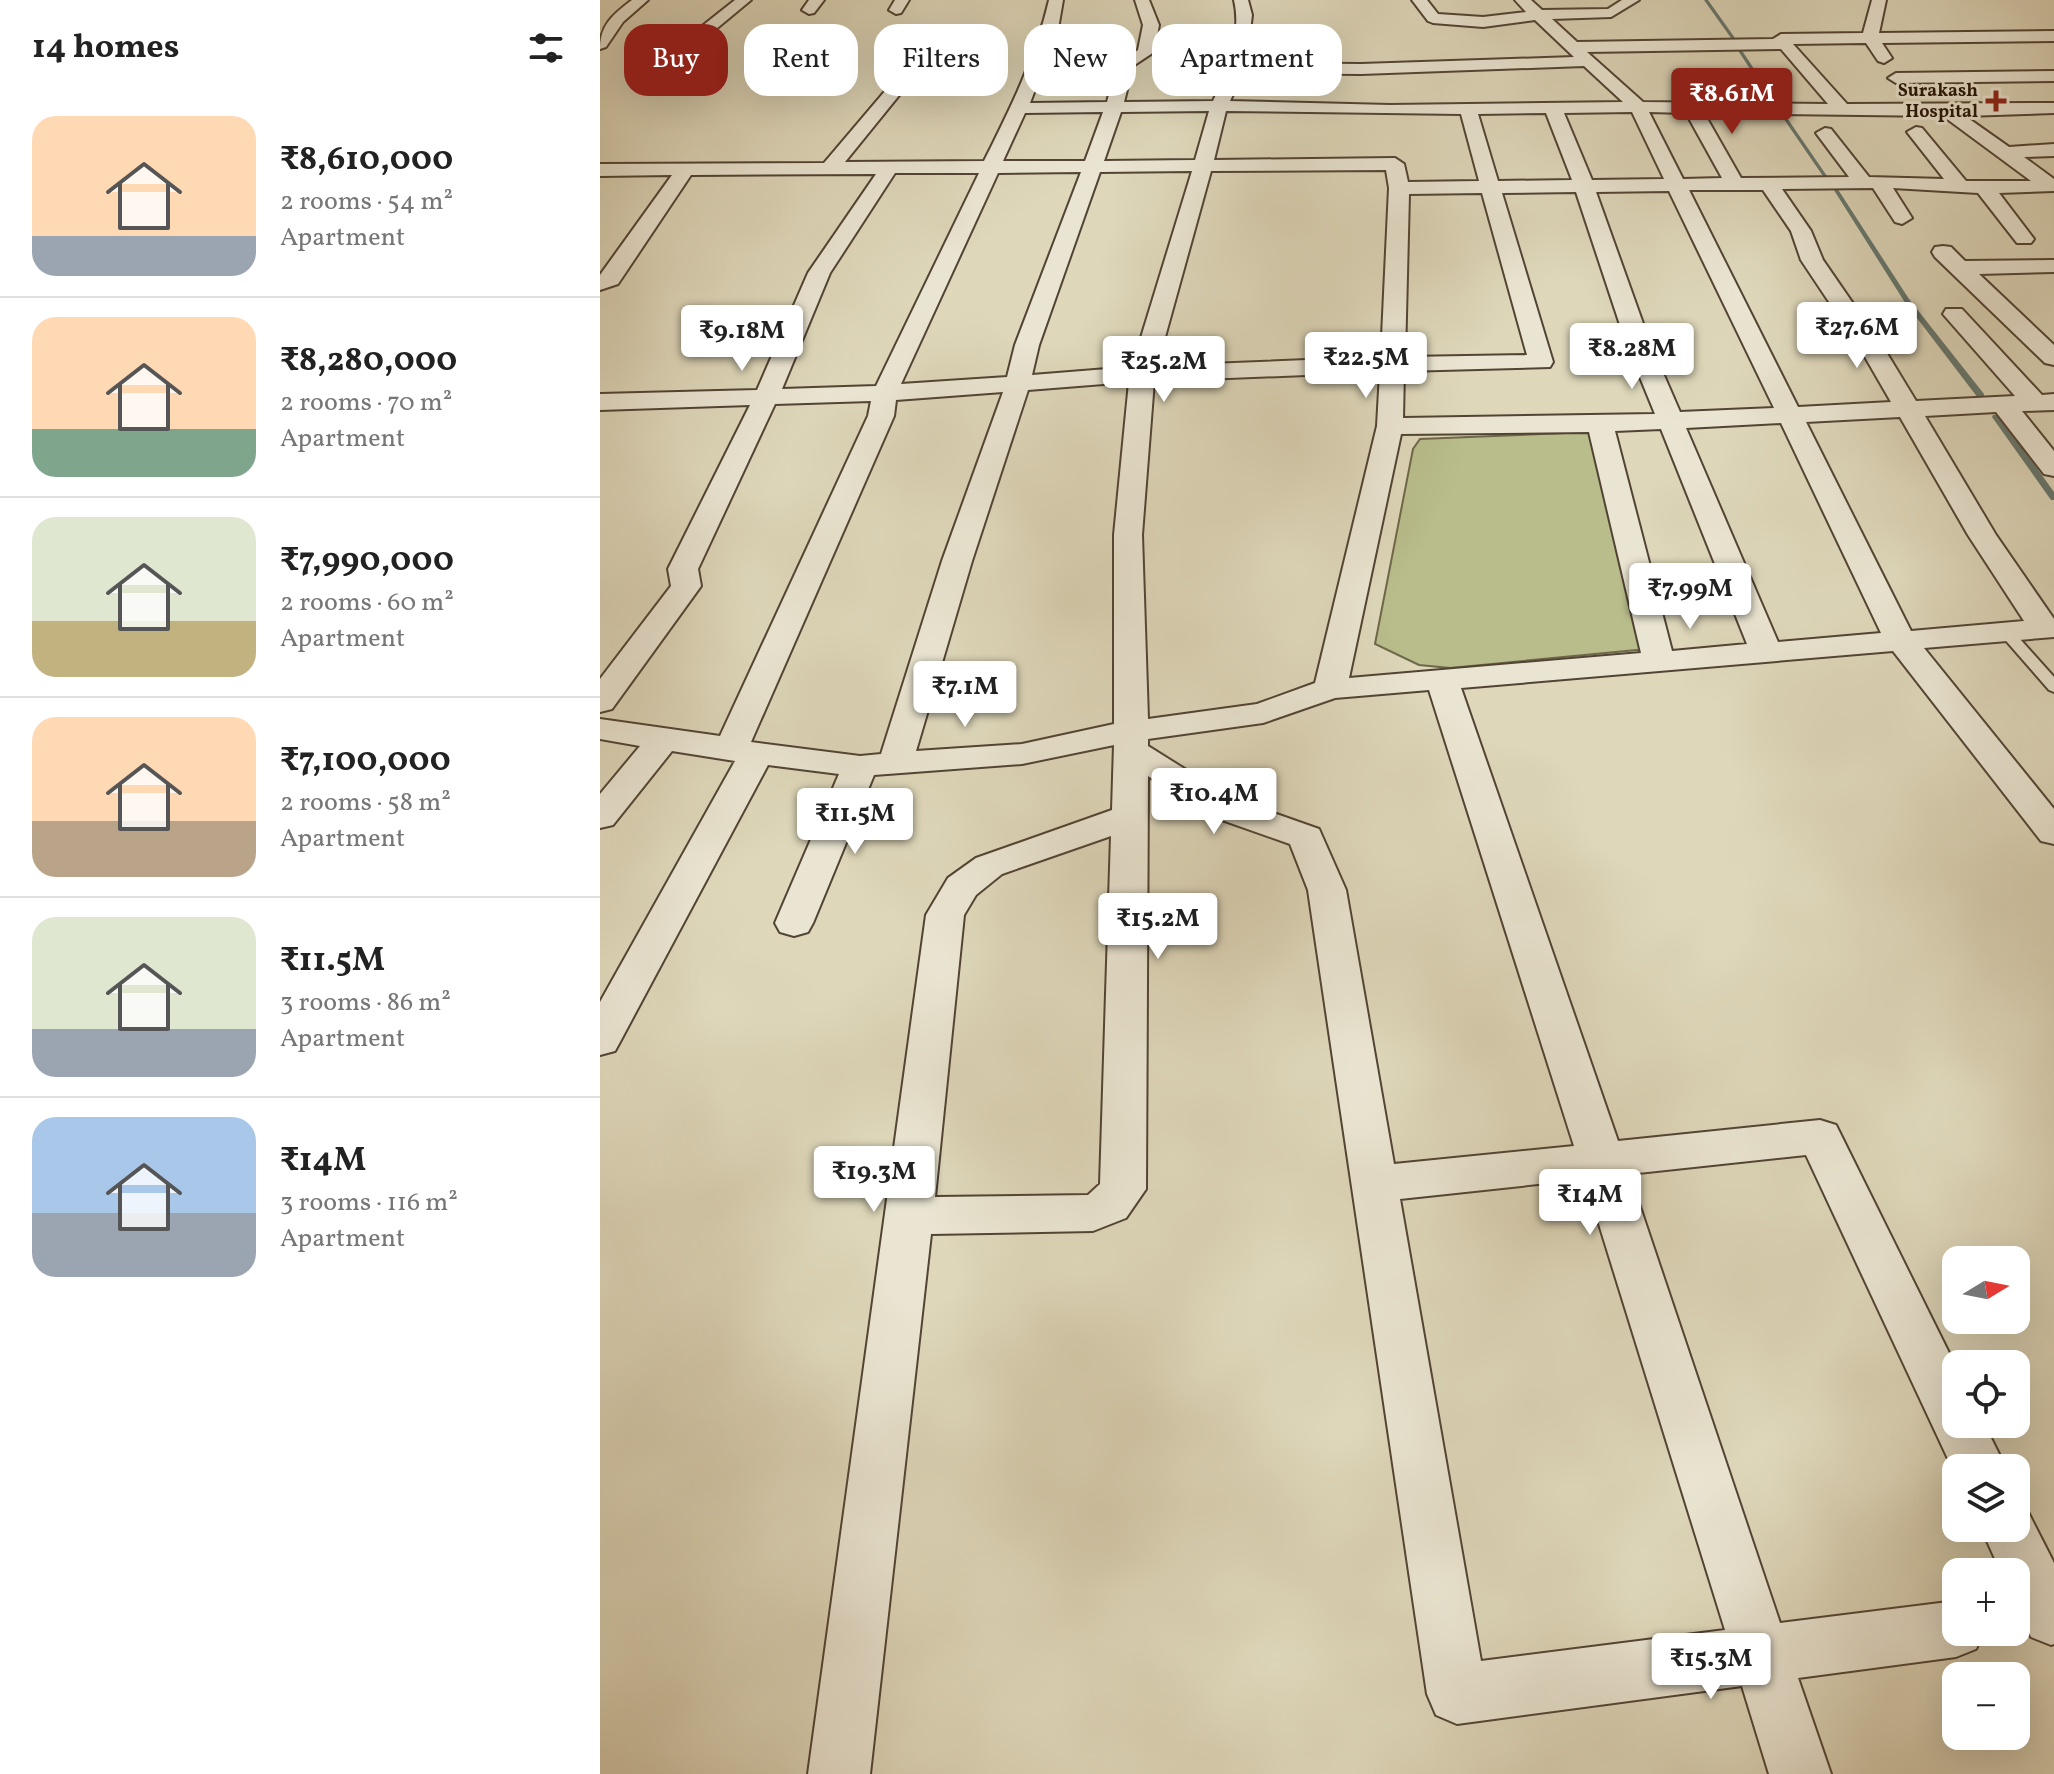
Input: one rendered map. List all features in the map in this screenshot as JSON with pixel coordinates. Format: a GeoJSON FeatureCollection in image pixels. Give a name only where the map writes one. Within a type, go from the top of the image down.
{"type":"FeatureCollection","features":[{"type":"Feature","properties":{"kind":"street"},"geometry":{"type":"LineString","coordinates":[[600,44],[617,19],[641,0]]}},
{"type":"Feature","properties":{"kind":"street"},"geometry":{"type":"LineString","coordinates":[[714,24],[744,0]]}},
{"type":"Feature","properties":{"kind":"street"},"geometry":{"type":"LineString","coordinates":[[740,751],[734,742],[881,416],[885,393],[1019,108],[1050,29],[1056,0]]}},
{"type":"Feature","properties":{"kind":"street"},"geometry":{"type":"LineString","coordinates":[[794,923],[878,765],[957,561],[1018,383],[1027,345],[1114,107],[1125,64],[1146,52],[1151,25],[1142,0]]}},
{"type":"Feature","properties":{"kind":"street"},"geometry":{"type":"LineString","coordinates":[[1241,0],[1245,15],[1243,24]]}},
{"type":"Feature","properties":{"kind":"street"},"geometry":{"type":"LineString","coordinates":[[1419,0],[1433,18],[1483,22],[1539,15],[1611,13],[1632,0]]}},
{"type":"Feature","properties":{"kind":"street"},"geometry":{"type":"LineString","coordinates":[[1522,0],[1638,107],[1901,641],[2054,833]]}},
{"type":"Feature","properties":{"kind":"street"},"geometry":{"type":"LineString","coordinates":[[1870,37],[1882,8]]}},
{"type":"Feature","properties":{"kind":"street"},"geometry":{"type":"LineString","coordinates":[[1842,110],[1781,39],[2054,36]]}},
{"type":"Feature","properties":{"kind":"street"},"geometry":{"type":"LineString","coordinates":[[1870,37],[1896,78],[1925,111]]}},
{"type":"Feature","properties":{"kind":"street"},"geometry":{"type":"LineString","coordinates":[[1966,37],[2052,108]]}},
{"type":"Feature","properties":{"kind":"street"},"geometry":{"type":"LineString","coordinates":[[1572,47],[1784,44]]}},
{"type":"Feature","properties":{"kind":"street"},"geometry":{"type":"LineString","coordinates":[[1342,72],[1588,61]]}},
{"type":"Feature","properties":{"kind":"street"},"geometry":{"type":"LineString","coordinates":[[1896,78],[2054,76]]}},
{"type":"Feature","properties":{"kind":"street"},"geometry":{"type":"LineString","coordinates":[[1585,87],[1615,86]]}},
{"type":"Feature","properties":{"kind":"street"},"geometry":{"type":"LineString","coordinates":[[830,168],[890,96]]}},
{"type":"Feature","properties":{"kind":"street"},"geometry":{"type":"LineString","coordinates":[[1019,108],[1114,107],[1178,96]]}},
{"type":"Feature","properties":{"kind":"street"},"geometry":{"type":"LineString","coordinates":[[910,1216],[1093,1213],[1110,1205],[1123,1189],[1131,740],[1128,535],[1142,374],[1228,96]]}},
{"type":"Feature","properties":{"kind":"street"},"geometry":{"type":"LineString","coordinates":[[1255,96],[1493,186],[1903,182],[1984,188],[2053,186]]}},
{"type":"Feature","properties":{"kind":"street"},"geometry":{"type":"LineString","coordinates":[[600,170],[990,166],[1091,168],[1212,151],[1393,147],[1468,109],[1638,107],[1947,111],[2052,108]]}},
{"type":"Feature","properties":{"kind":"street"},"geometry":{"type":"LineString","coordinates":[[1553,108],[1584,185],[1638,343],[1766,652]]}},
{"type":"Feature","properties":{"kind":"street"},"geometry":{"type":"LineString","coordinates":[[600,431],[608,402],[885,393],[1142,374],[1391,364],[1541,362],[1493,186],[1468,109]]}},
{"type":"Feature","properties":{"kind":"street"},"geometry":{"type":"LineString","coordinates":[[1693,109],[1735,184]]}},
{"type":"Feature","properties":{"kind":"street"},"geometry":{"type":"LineString","coordinates":[[1947,111],[2053,186]]}},
{"type":"Feature","properties":{"kind":"street"},"geometry":{"type":"LineString","coordinates":[[1916,132],[1959,185]]}},
{"type":"Feature","properties":{"kind":"street"},"geometry":{"type":"LineString","coordinates":[[1825,133],[1902,218]]}},
{"type":"Feature","properties":{"kind":"street"},"geometry":{"type":"LineString","coordinates":[[1330,689],[1390,426],[1393,147]]}},
{"type":"Feature","properties":{"kind":"street"},"geometry":{"type":"LineString","coordinates":[[2005,153],[2054,150]]}},
{"type":"Feature","properties":{"kind":"street"},"geometry":{"type":"LineString","coordinates":[[1888,162],[1903,182]]}},
{"type":"Feature","properties":{"kind":"street"},"geometry":{"type":"LineString","coordinates":[[600,702],[686,586],[683,569],[766,397],[819,273],[890,167]]}},
{"type":"Feature","properties":{"kind":"street"},"geometry":{"type":"LineString","coordinates":[[600,283],[610,279],[686,169]]}},
{"type":"Feature","properties":{"kind":"street"},"geometry":{"type":"LineString","coordinates":[[1768,183],[1801,231],[1812,260],[1873,350],[1982,535],[2049,629]]}},
{"type":"Feature","properties":{"kind":"street"},"geometry":{"type":"LineString","coordinates":[[1984,188],[2024,239]]}},
{"type":"Feature","properties":{"kind":"street"},"geometry":{"type":"LineString","coordinates":[[2054,266],[1951,260],[2054,358]]}},
{"type":"Feature","properties":{"kind":"street"},"geometry":{"type":"LineString","coordinates":[[1954,314],[2044,403]]}},
{"type":"Feature","properties":{"kind":"street"},"geometry":{"type":"LineString","coordinates":[[1390,426],[1600,424],[2044,403]]}},
{"type":"Feature","properties":{"kind":"street"},"geometry":{"type":"LineString","coordinates":[[2003,404],[2054,468]]}},
{"type":"Feature","properties":{"kind":"street"},"geometry":{"type":"LineString","coordinates":[[1600,424],[1659,662]]}},
{"type":"Feature","properties":{"kind":"street"},"geometry":{"type":"LineString","coordinates":[[600,729],[740,751],[878,765],[1022,754],[1131,740],[1263,713],[1330,689],[2049,629]]}},
{"type":"Feature","properties":{"kind":"street"},"geometry":{"type":"LineString","coordinates":[[1442,680],[1601,1158],[1800,1774]]}},
{"type":"Feature","properties":{"kind":"street"},"geometry":{"type":"LineString","coordinates":[[600,817],[664,739]]}},
{"type":"Feature","properties":{"kind":"street"},"geometry":{"type":"LineString","coordinates":[[1131,740],[1218,806],[1306,837],[1327,890],[1457,1694],[1942,1631]]}},
{"type":"Feature","properties":{"kind":"street"},"geometry":{"type":"LineString","coordinates":[[600,1040],[740,751]]}},
{"type":"Feature","properties":{"kind":"street"},"geometry":{"type":"LineString","coordinates":[[839,1774],[945,915],[961,887],[989,866],[1128,817]]}},
{"type":"Feature","properties":{"kind":"street"},"geometry":{"type":"LineString","coordinates":[[1375,1184],[1820,1137],[1942,1391]]}},
{"type":"Feature","properties":{"kind":"street"},"geometry":{"type":"LineString","coordinates":[[2013,1542],[2040,1618]]}},
{"type":"Feature","properties":{"kind":"lane"},"geometry":{"type":"LineString","coordinates":[[2006,632],[2054,687]]}},
{"type":"Feature","properties":{"kind":"green space"},"geometry":{"type":"Polygon","coordinates":[[[1591,432],[1647,649],[1450,668],[1419,665],[1375,644],[1413,449],[1420,439],[1591,432]]]}},
{"type":"Feature","properties":{"kind":"waterway"},"geometry":{"type":"LineString","coordinates":[[1706,0],[1733,37]]}},
{"type":"Feature","properties":{"kind":"waterway"},"geometry":{"type":"LineString","coordinates":[[1739,50],[1775,103]]}},
{"type":"Feature","properties":{"kind":"waterway"},"geometry":{"type":"LineString","coordinates":[[1781,113],[1827,178]]}},
{"type":"Feature","properties":{"kind":"waterway"},"geometry":{"type":"LineString","coordinates":[[1834,188],[1906,300],[1981,396]]}},
{"type":"Feature","properties":{"kind":"waterway"},"geometry":{"type":"LineString","coordinates":[[1996,417],[2054,498]]}},
{"type":"Feature","properties":{"kind":"place","name":"Surakash Hospital"},"geometry":{"type":"Point","coordinates":[1996,101]}}]}
